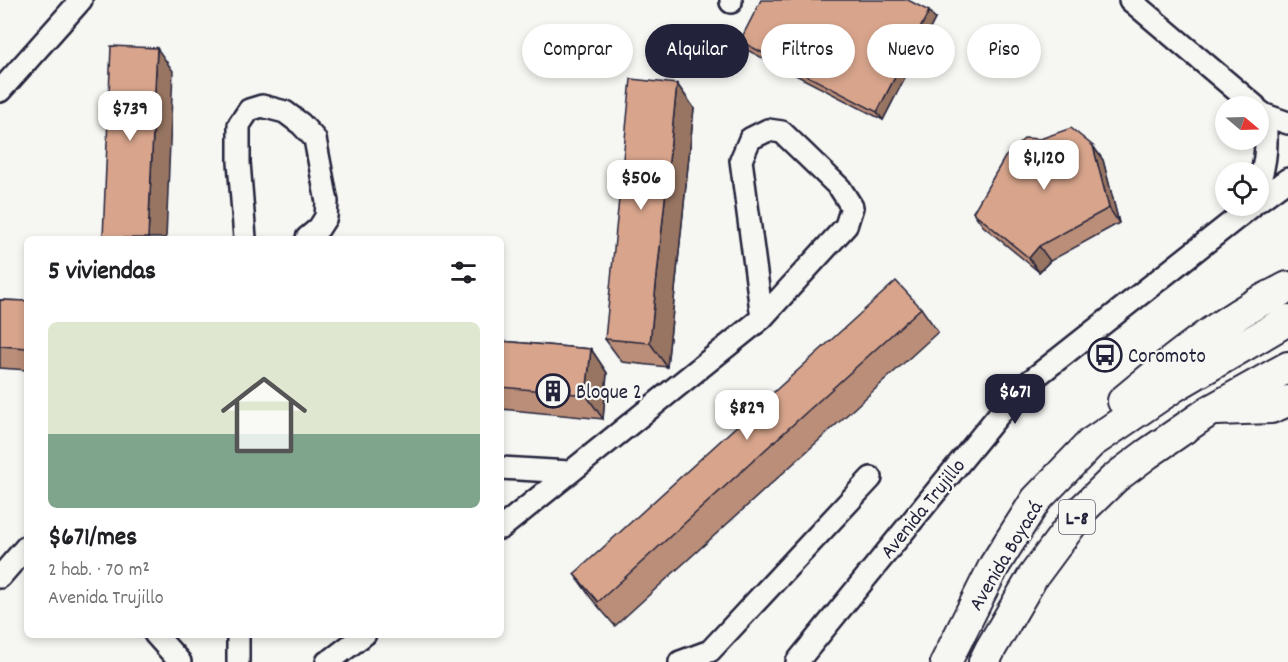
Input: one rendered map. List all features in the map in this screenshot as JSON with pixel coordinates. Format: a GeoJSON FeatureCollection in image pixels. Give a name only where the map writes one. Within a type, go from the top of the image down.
{"type":"FeatureCollection","features":[{"type":"Feature","properties":{"kind":"highway"},"geometry":{"type":"LineString","coordinates":[[1091,443],[1122,402],[1159,371],[1254,304],[1288,287]]}},
{"type":"Feature","properties":{"kind":"highway","name":"Avenida Boyacá"},"geometry":{"type":"LineString","coordinates":[[946,662],[994,566],[1036,500],[1091,443],[1175,386],[1288,320]]}},
{"type":"Feature","properties":{"kind":"highway","name":"Avenida Boyacá"},"geometry":{"type":"LineString","coordinates":[[984,662],[1032,578],[1083,509],[1114,478],[1212,410],[1288,367]]}},
{"type":"Feature","properties":{"kind":"highway"},"geometry":{"type":"LineString","coordinates":[[1212,410],[1271,408],[1288,401]]}},
{"type":"Feature","properties":{"kind":"street"},"geometry":{"type":"LineString","coordinates":[[0,91],[81,0]]}},
{"type":"Feature","properties":{"kind":"street"},"geometry":{"type":"LineString","coordinates":[[1130,0],[1243,96]]}},
{"type":"Feature","properties":{"kind":"street"},"geometry":{"type":"LineString","coordinates":[[245,236],[239,162],[239,125],[249,110],[262,106],[285,112],[315,139],[327,202],[326,217],[319,228],[309,236]]}},
{"type":"Feature","properties":{"kind":"street"},"geometry":{"type":"LineString","coordinates":[[1269,114],[1288,123]]}},
{"type":"Feature","properties":{"kind":"street"},"geometry":{"type":"LineString","coordinates":[[504,526],[762,318],[846,226],[852,207],[840,188],[782,132],[768,130],[750,140],[741,160],[762,318]]}},
{"type":"Feature","properties":{"kind":"street"},"geometry":{"type":"LineString","coordinates":[[1269,193],[1288,179]]}},
{"type":"Feature","properties":{"kind":"street","name":"Avenida Trujillo"},"geometry":{"type":"LineString","coordinates":[[797,662],[1019,390],[1238,216]]}},
{"type":"Feature","properties":{"kind":"street"},"geometry":{"type":"LineString","coordinates":[[504,468],[570,472]]}},
{"type":"Feature","properties":{"kind":"street"},"geometry":{"type":"LineString","coordinates":[[680,662],[710,651],[871,478]]}},
{"type":"Feature","properties":{"kind":"street"},"geometry":{"type":"LineString","coordinates":[[0,577],[24,549]]}},
{"type":"Feature","properties":{"kind":"street"},"geometry":{"type":"LineString","coordinates":[[159,638],[180,662]]}},
{"type":"Feature","properties":{"kind":"street"},"geometry":{"type":"LineString","coordinates":[[238,638],[238,662]]}},
{"type":"Feature","properties":{"kind":"street"},"geometry":{"type":"LineString","coordinates":[[327,662],[360,638]]}},
{"type":"Feature","properties":{"kind":"building"},"geometry":{"type":"Polygon","coordinates":[[[761,0],[908,0],[929,11],[922,24],[867,24],[867,78],[895,78],[877,112],[811,78],[855,78],[855,24],[761,24],[761,52],[749,46],[749,24],[761,0]]]}},
{"type":"Feature","properties":{"kind":"building"},"geometry":{"type":"Polygon","coordinates":[[[111,46],[157,48],[148,236],[103,236],[111,46]]]}},
{"type":"Feature","properties":{"kind":"building"},"geometry":{"type":"Polygon","coordinates":[[[631,79],[677,84],[650,343],[605,339],[631,79]]]}},
{"type":"Feature","properties":{"kind":"building"},"geometry":{"type":"Polygon","coordinates":[[[1071,128],[1093,146],[1109,208],[1039,246],[1029,258],[973,212],[1005,157],[1025,138],[1040,139],[1071,128]]]}},
{"type":"Feature","properties":{"kind":"building"},"geometry":{"type":"Polygon","coordinates":[[[896,281],[921,308],[598,602],[574,574],[896,281]]]}},
{"type":"Feature","properties":{"kind":"building"},"geometry":{"type":"Polygon","coordinates":[[[0,300],[24,301],[24,348],[0,346],[0,300]]]}},
{"type":"Feature","properties":{"kind":"building"},"geometry":{"type":"Polygon","coordinates":[[[504,341],[591,349],[586,395],[504,387],[504,341]]]}},
{"type":"Feature","properties":{"kind":"place","name":"Coromoto"},"geometry":{"type":"Point","coordinates":[1105,355]}},
{"type":"Feature","properties":{"kind":"place","name":"Bloque 2"},"geometry":{"type":"Point","coordinates":[553,391]}}]}
